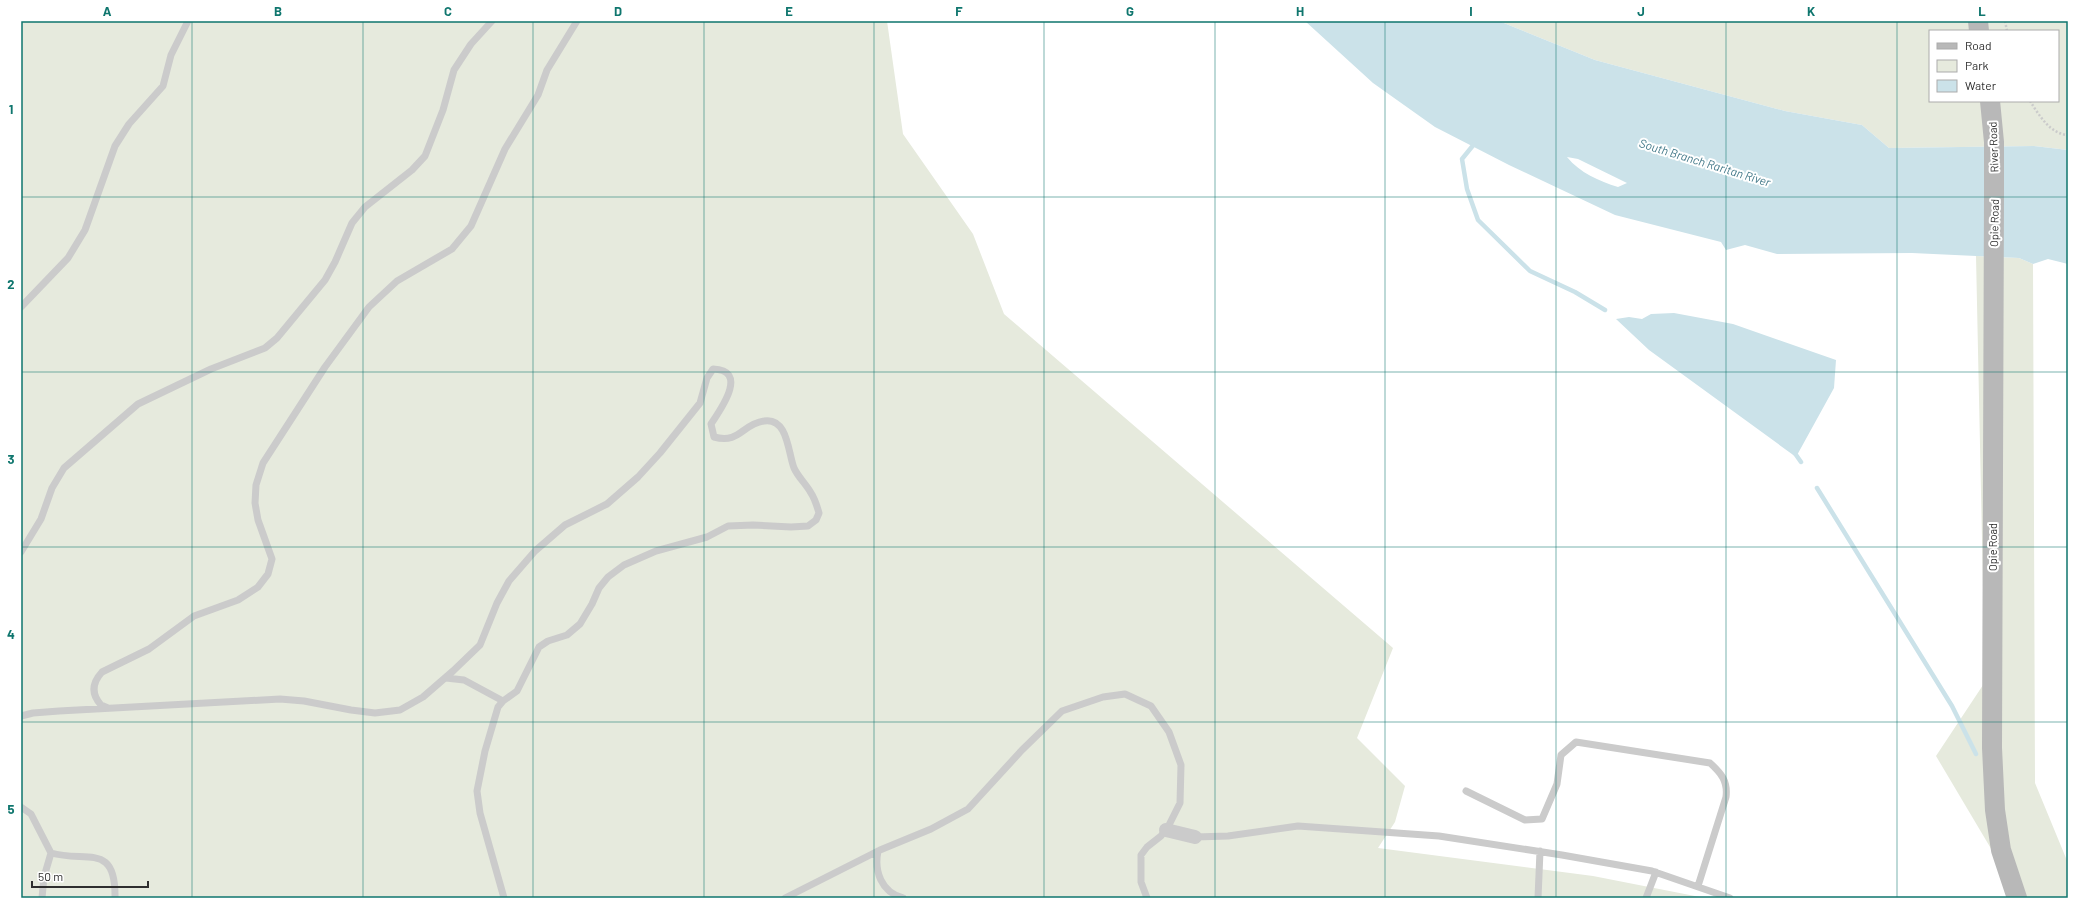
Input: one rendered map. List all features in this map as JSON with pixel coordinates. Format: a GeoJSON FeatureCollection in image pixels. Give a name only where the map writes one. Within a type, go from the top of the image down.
{"type":"FeatureCollection","features":[{"type":"Feature","properties":{"kind":"street","name":"River Road"},"geometry":{"type":"LineString","coordinates":[[1990,102],[1994,142],[1994,194]]}},
{"type":"Feature","properties":{"kind":"street","name":"Opie Road"},"geometry":{"type":"LineString","coordinates":[[1994,194],[1991,674],[1993,774],[1995,810],[2001,850],[2017,898]]}},
{"type":"Feature","properties":{"kind":"street"},"geometry":{"type":"LineString","coordinates":[[1166,830],[1195,836]]}},
{"type":"Feature","properties":{"kind":"lane"},"geometry":{"type":"LineString","coordinates":[[21,307],[68,258],[85,230],[115,146],[129,124],[163,86],[171,55],[188,21]]}},
{"type":"Feature","properties":{"kind":"lane"},"geometry":{"type":"LineString","coordinates":[[21,552],[41,519],[52,488],[64,468],[138,404],[211,369],[265,348],[277,338],[325,280],[335,262],[352,223],[365,207],[412,170],[425,156],[443,110],[454,70],[471,44],[492,21]]}},
{"type":"Feature","properties":{"kind":"lane"},"geometry":{"type":"LineString","coordinates":[[111,708],[101,705],[94,692],[96,678],[102,672],[149,649],[194,616],[238,600],[258,587],[268,574],[272,559],[258,520],[255,503],[256,485],[263,463],[325,367],[369,307],[397,281],[452,249],[471,226],[506,149],[538,95],[547,70],[577,21]]}},
{"type":"Feature","properties":{"kind":"lane"},"geometry":{"type":"LineString","coordinates":[[21,716],[33,713],[111,708],[280,700],[304,701],[375,713],[400,710],[423,697],[446,678],[480,645],[497,602],[509,581],[535,551],[565,525],[607,504],[638,477],[687,421],[700,403],[707,378],[713,369],[722,369],[728,375],[731,383],[727,398],[712,424],[714,437],[724,440],[734,438],[753,424],[765,420],[776,423],[784,433],[794,467],[816,502],[819,513],[816,520],[808,526],[728,526],[707,537],[656,551],[624,565],[608,577],[599,588],[592,604],[580,624],[567,635],[548,641],[539,647],[517,692],[503,701],[498,707],[477,791],[480,813],[504,898]]}},
{"type":"Feature","properties":{"kind":"lane"},"geometry":{"type":"LineString","coordinates":[[446,678],[464,680],[503,701]]}},
{"type":"Feature","properties":{"kind":"lane"},"geometry":{"type":"LineString","coordinates":[[786,898],[878,851],[931,829],[968,809],[1022,750],[1062,711],[1102,697],[1125,694],[1152,706],[1169,732],[1181,765],[1180,803],[1166,830],[1147,847],[1141,855],[1141,882],[1147,898]]}},
{"type":"Feature","properties":{"kind":"lane"},"geometry":{"type":"LineString","coordinates":[[1466,791],[1525,820],[1542,820],[1557,784],[1561,755],[1576,742],[1710,763],[1721,773],[1727,786],[1726,797],[1698,886]]}},
{"type":"Feature","properties":{"kind":"lane"},"geometry":{"type":"LineString","coordinates":[[21,807],[30,814],[51,853],[44,877],[42,898]]}},
{"type":"Feature","properties":{"kind":"lane"},"geometry":{"type":"LineString","coordinates":[[1195,836],[1228,836],[1304,826],[1440,836],[1540,851],[1656,872],[1730,898]]}},
{"type":"Feature","properties":{"kind":"lane"},"geometry":{"type":"LineString","coordinates":[[878,851],[876,870],[881,882],[890,892],[903,898]]}},
{"type":"Feature","properties":{"kind":"lane"},"geometry":{"type":"LineString","coordinates":[[1538,898],[1540,851]]}},
{"type":"Feature","properties":{"kind":"lane"},"geometry":{"type":"LineString","coordinates":[[51,853],[70,857],[92,856],[101,858],[109,867],[114,877],[115,898]]}},
{"type":"Feature","properties":{"kind":"lane"},"geometry":{"type":"LineString","coordinates":[[1646,898],[1656,872]]}},
{"type":"Feature","properties":{"kind":"path"},"geometry":{"type":"LineString","coordinates":[[2031,102],[2041,118],[2052,129],[2063,135],[2068,135]]}},
{"type":"Feature","properties":{"kind":"green space"},"geometry":{"type":"Polygon","coordinates":[[[21,21],[887,21],[903,134],[973,234],[1004,314],[1393,648],[1357,738],[1405,786],[1395,822],[1378,848],[1593,876],[1705,898],[21,898],[21,21]]]}},
{"type":"Feature","properties":{"kind":"green space"},"geometry":{"type":"Polygon","coordinates":[[[1499,21],[2068,21],[2068,150],[2034,146],[1889,148],[1862,125],[1785,111],[1595,60],[1499,21]]]}},
{"type":"Feature","properties":{"kind":"green space"},"geometry":{"type":"Polygon","coordinates":[[[1976,256],[2019,258],[2033,264],[2035,783],[2068,863],[2068,898],[2017,898],[2012,884],[1936,756],[1985,682],[1976,256]]]}},
{"type":"Feature","properties":{"kind":"water","name":"South Branch Raritan River"},"geometry":{"type":"Polygon","coordinates":[[[1305,21],[1499,21],[1595,60],[1785,111],[1862,125],[1889,148],[2034,146],[2068,150],[2068,264],[2048,259],[2033,264],[2019,258],[1912,253],[1777,254],[1745,245],[1726,250],[1721,242],[1615,215],[1509,165],[1435,127],[1373,83],[1305,21]],[[1567,157],[1578,168],[1597,179],[1618,187],[1627,183],[1578,159],[1567,157]]]}},
{"type":"Feature","properties":{"kind":"water"},"geometry":{"type":"Polygon","coordinates":[[[1674,313],[1733,324],[1836,360],[1834,388],[1796,457],[1649,350],[1616,319],[1629,317],[1642,319],[1651,314],[1674,313]]]}},
{"type":"Feature","properties":{"kind":"waterway"},"geometry":{"type":"LineString","coordinates":[[1475,143],[1462,159],[1467,189],[1478,220],[1530,271],[1575,292],[1605,310]]}},
{"type":"Feature","properties":{"kind":"waterway"},"geometry":{"type":"LineString","coordinates":[[1794,452],[1801,462]]}},
{"type":"Feature","properties":{"kind":"waterway"},"geometry":{"type":"LineString","coordinates":[[1817,488],[1952,706],[1976,754]]}}]}
